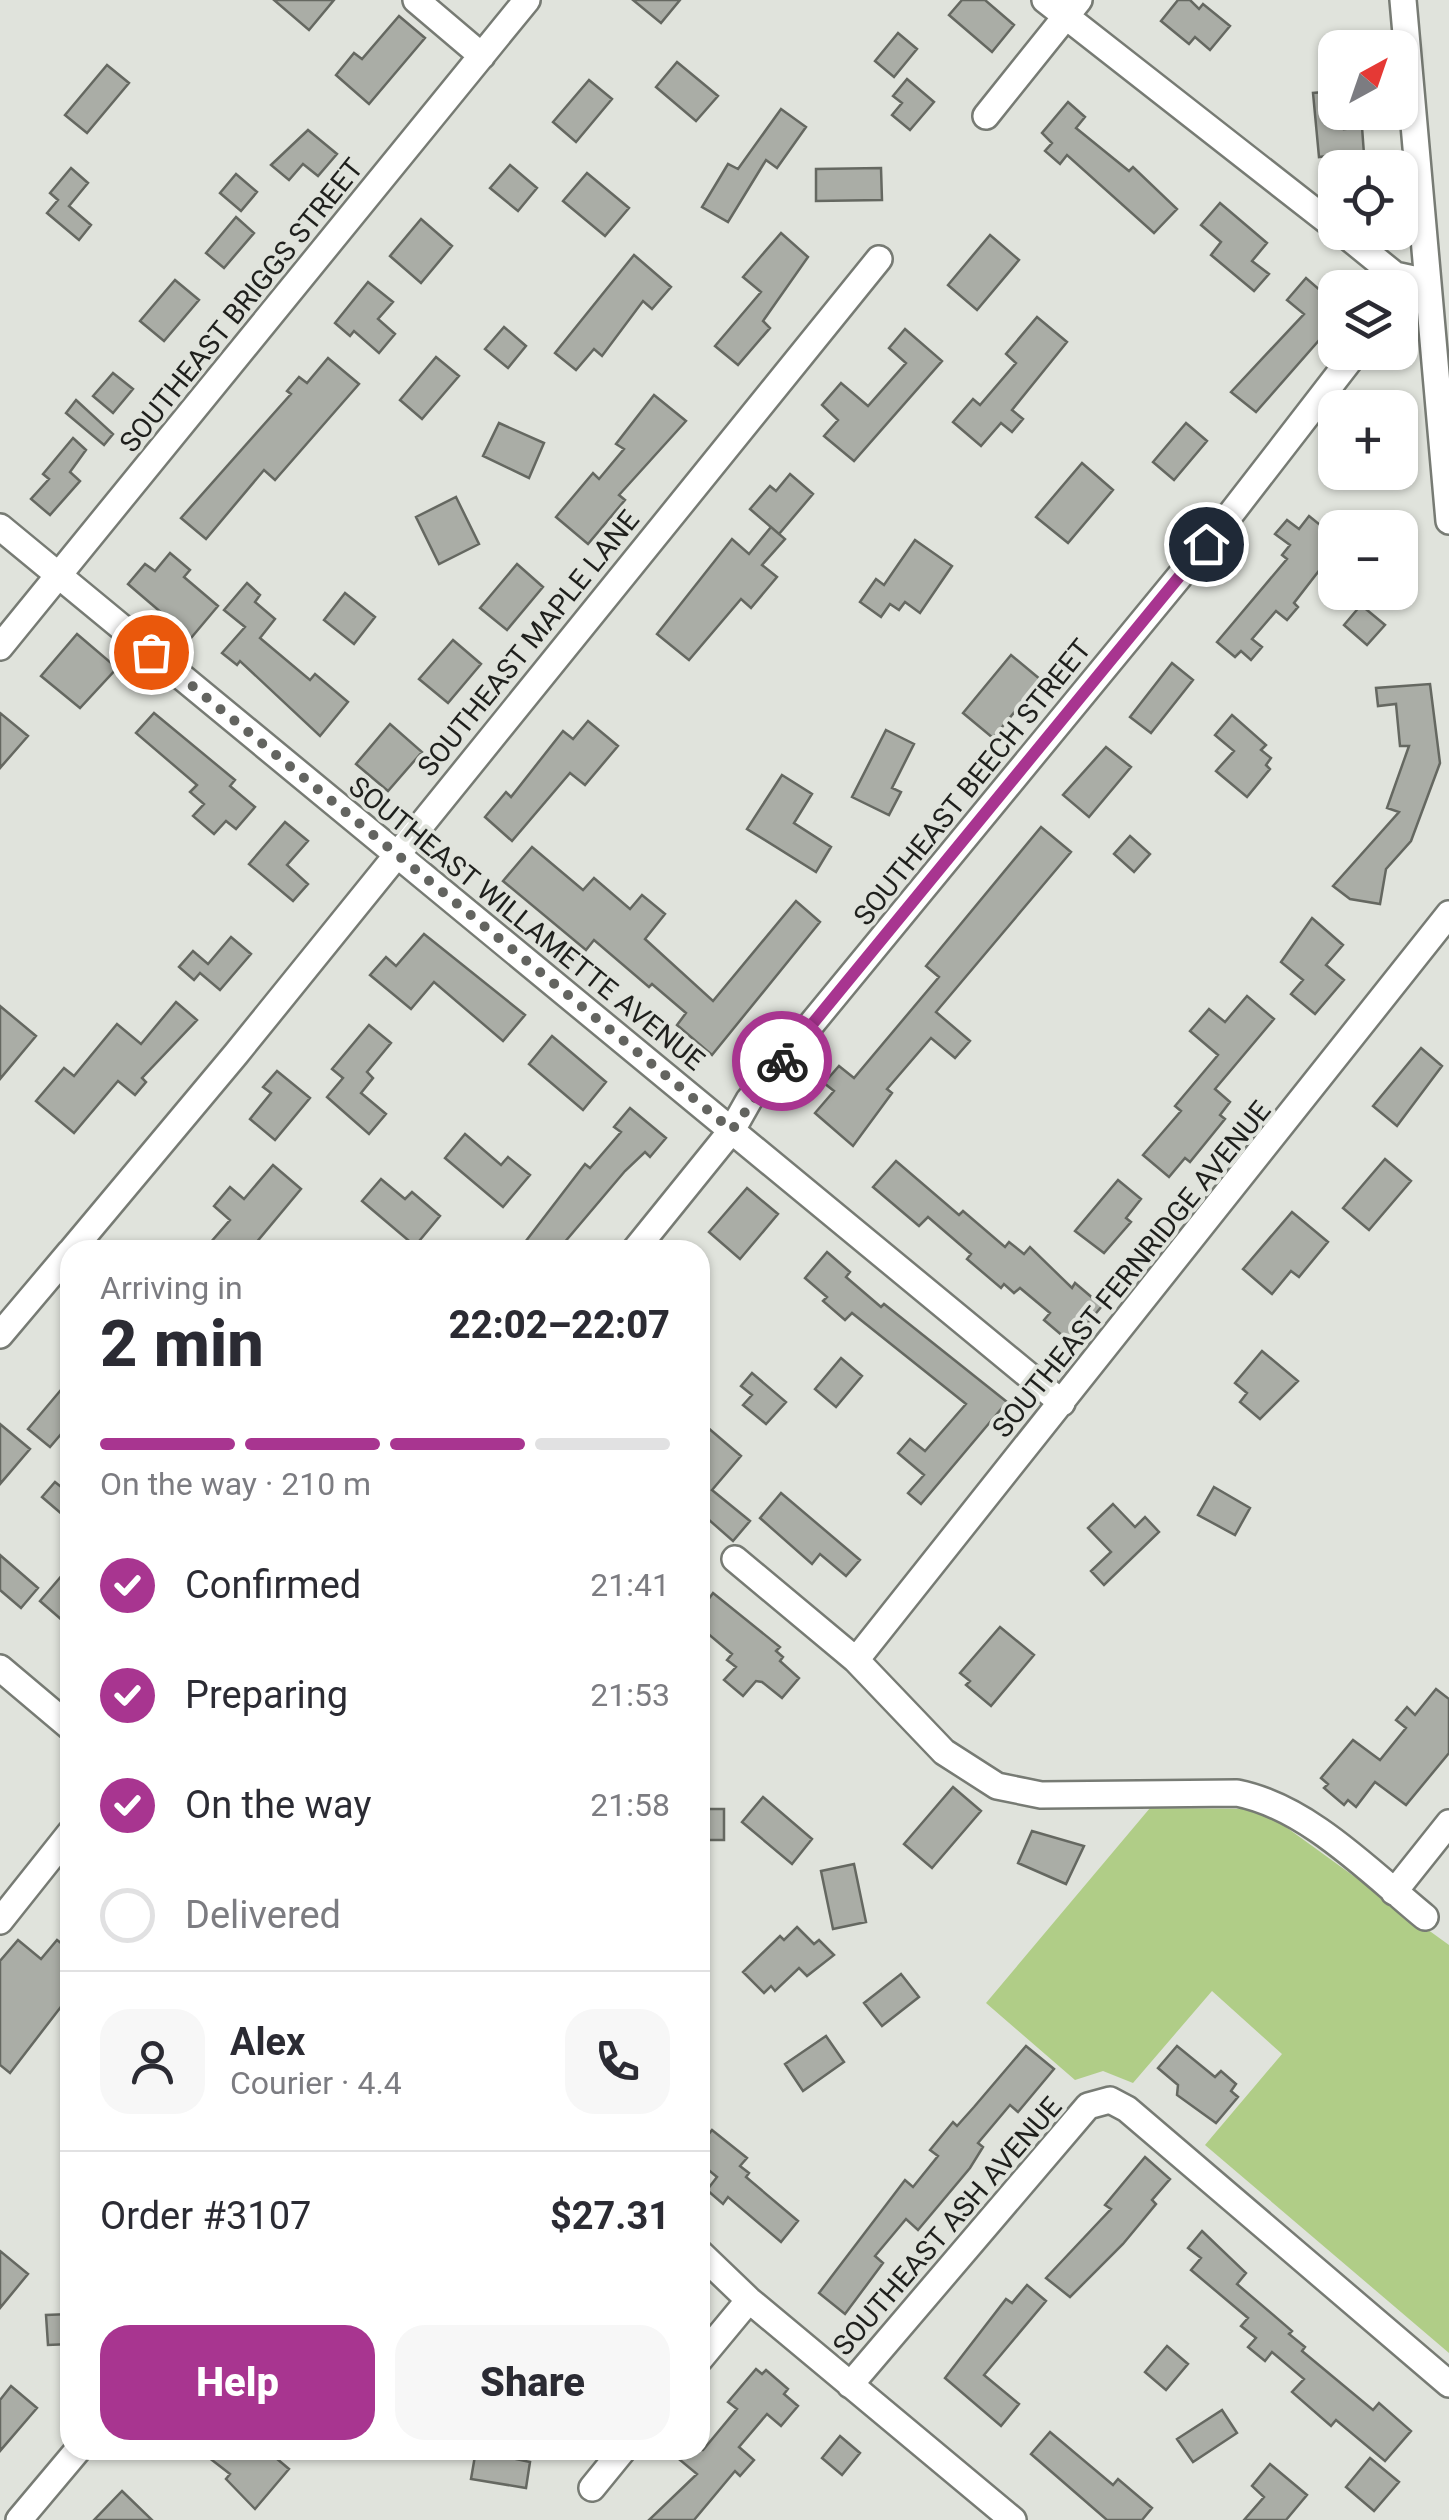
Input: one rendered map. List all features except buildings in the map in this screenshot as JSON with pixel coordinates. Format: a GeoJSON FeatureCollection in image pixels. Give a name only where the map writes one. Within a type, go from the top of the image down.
{"type":"FeatureCollection","features":[{"type":"Feature","properties":{"kind":"street"},"geometry":{"type":"LineString","coordinates":[[416,0],[482,56]]}},
{"type":"Feature","properties":{"kind":"street","name":"SOUTHEAST BRIGGS STREET"},"geometry":{"type":"LineString","coordinates":[[0,647],[527,0]]}},
{"type":"Feature","properties":{"kind":"street"},"geometry":{"type":"LineString","coordinates":[[1045,0],[1073,8],[1318,213]]}},
{"type":"Feature","properties":{"kind":"street"},"geometry":{"type":"LineString","coordinates":[[1403,0],[1449,521]]}},
{"type":"Feature","properties":{"kind":"street"},"geometry":{"type":"LineString","coordinates":[[986,116],[1073,8]]}},
{"type":"Feature","properties":{"kind":"street"},"geometry":{"type":"LineString","coordinates":[[1365,250],[1396,274],[1427,282]]}},
{"type":"Feature","properties":{"kind":"street","name":"SOUTHEAST MAPLE LANE"},"geometry":{"type":"LineString","coordinates":[[80,1240],[878,259]]}},
{"type":"Feature","properties":{"kind":"street"},"geometry":{"type":"LineString","coordinates":[[1418,287],[1427,282]]}},
{"type":"Feature","properties":{"kind":"street","name":"SOUTHEAST BEECH STREET"},"geometry":{"type":"LineString","coordinates":[[644,1240],[732,1130],[749,1100],[1230,514],[1342,370]]}},
{"type":"Feature","properties":{"kind":"street","name":"SOUTHEAST WILLAMETTE AVENUE"},"geometry":{"type":"LineString","coordinates":[[0,528],[1062,1403]]}},
{"type":"Feature","properties":{"kind":"street","name":"SOUTHEAST FERNRIDGE AVENUE"},"geometry":{"type":"LineString","coordinates":[[856,1660],[1449,914]]}},
{"type":"Feature","properties":{"kind":"street","name":"SOUTHEAST MAPLE LANE"},"geometry":{"type":"LineString","coordinates":[[0,1335],[60,1264]]}},
{"type":"Feature","properties":{"kind":"street"},"geometry":{"type":"LineString","coordinates":[[736,1559],[856,1660],[944,1752],[998,1786],[1040,1795],[1237,1793],[1261,1798],[1289,1810],[1425,1918]]}},
{"type":"Feature","properties":{"kind":"street"},"geometry":{"type":"LineString","coordinates":[[0,1668],[60,1718]]}},
{"type":"Feature","properties":{"kind":"street"},"geometry":{"type":"LineString","coordinates":[[1394,1892],[1449,1823]]}},
{"type":"Feature","properties":{"kind":"street"},"geometry":{"type":"LineString","coordinates":[[0,1921],[60,1846]]}},
{"type":"Feature","properties":{"kind":"street","name":"SOUTHEAST ASH AVENUE"},"geometry":{"type":"LineString","coordinates":[[850,2385],[1088,2106],[1110,2100],[1127,2109],[1449,2384]]}},
{"type":"Feature","properties":{"kind":"street"},"geometry":{"type":"LineString","coordinates":[[710,2263],[749,2300],[1012,2520]]}},
{"type":"Feature","properties":{"kind":"street"},"geometry":{"type":"LineString","coordinates":[[710,2347],[749,2300]]}},
{"type":"Feature","properties":{"kind":"street"},"geometry":{"type":"LineString","coordinates":[[19,2520],[69,2460]]}},
{"type":"Feature","properties":{"kind":"street"},"geometry":{"type":"LineString","coordinates":[[592,2488],[615,2460]]}},
{"type":"Feature","properties":{"kind":"green space"},"geometry":{"type":"Polygon","coordinates":[[[1150,1808],[1261,1809],[1449,1945],[1449,2353],[1205,2145],[1282,2054],[1212,1991],[1133,2083],[1103,2071],[1075,2080],[986,2003],[1150,1808]]]}},
{"type":"Feature","properties":{"kind":"way so far"},"geometry":{"type":"LineString","coordinates":[[151,652],[732,1130],[749,1100],[782,1061]]}},
{"type":"Feature","properties":{"kind":"route"},"geometry":{"type":"LineString","coordinates":[[782,1061],[1206,544]]}}]}
